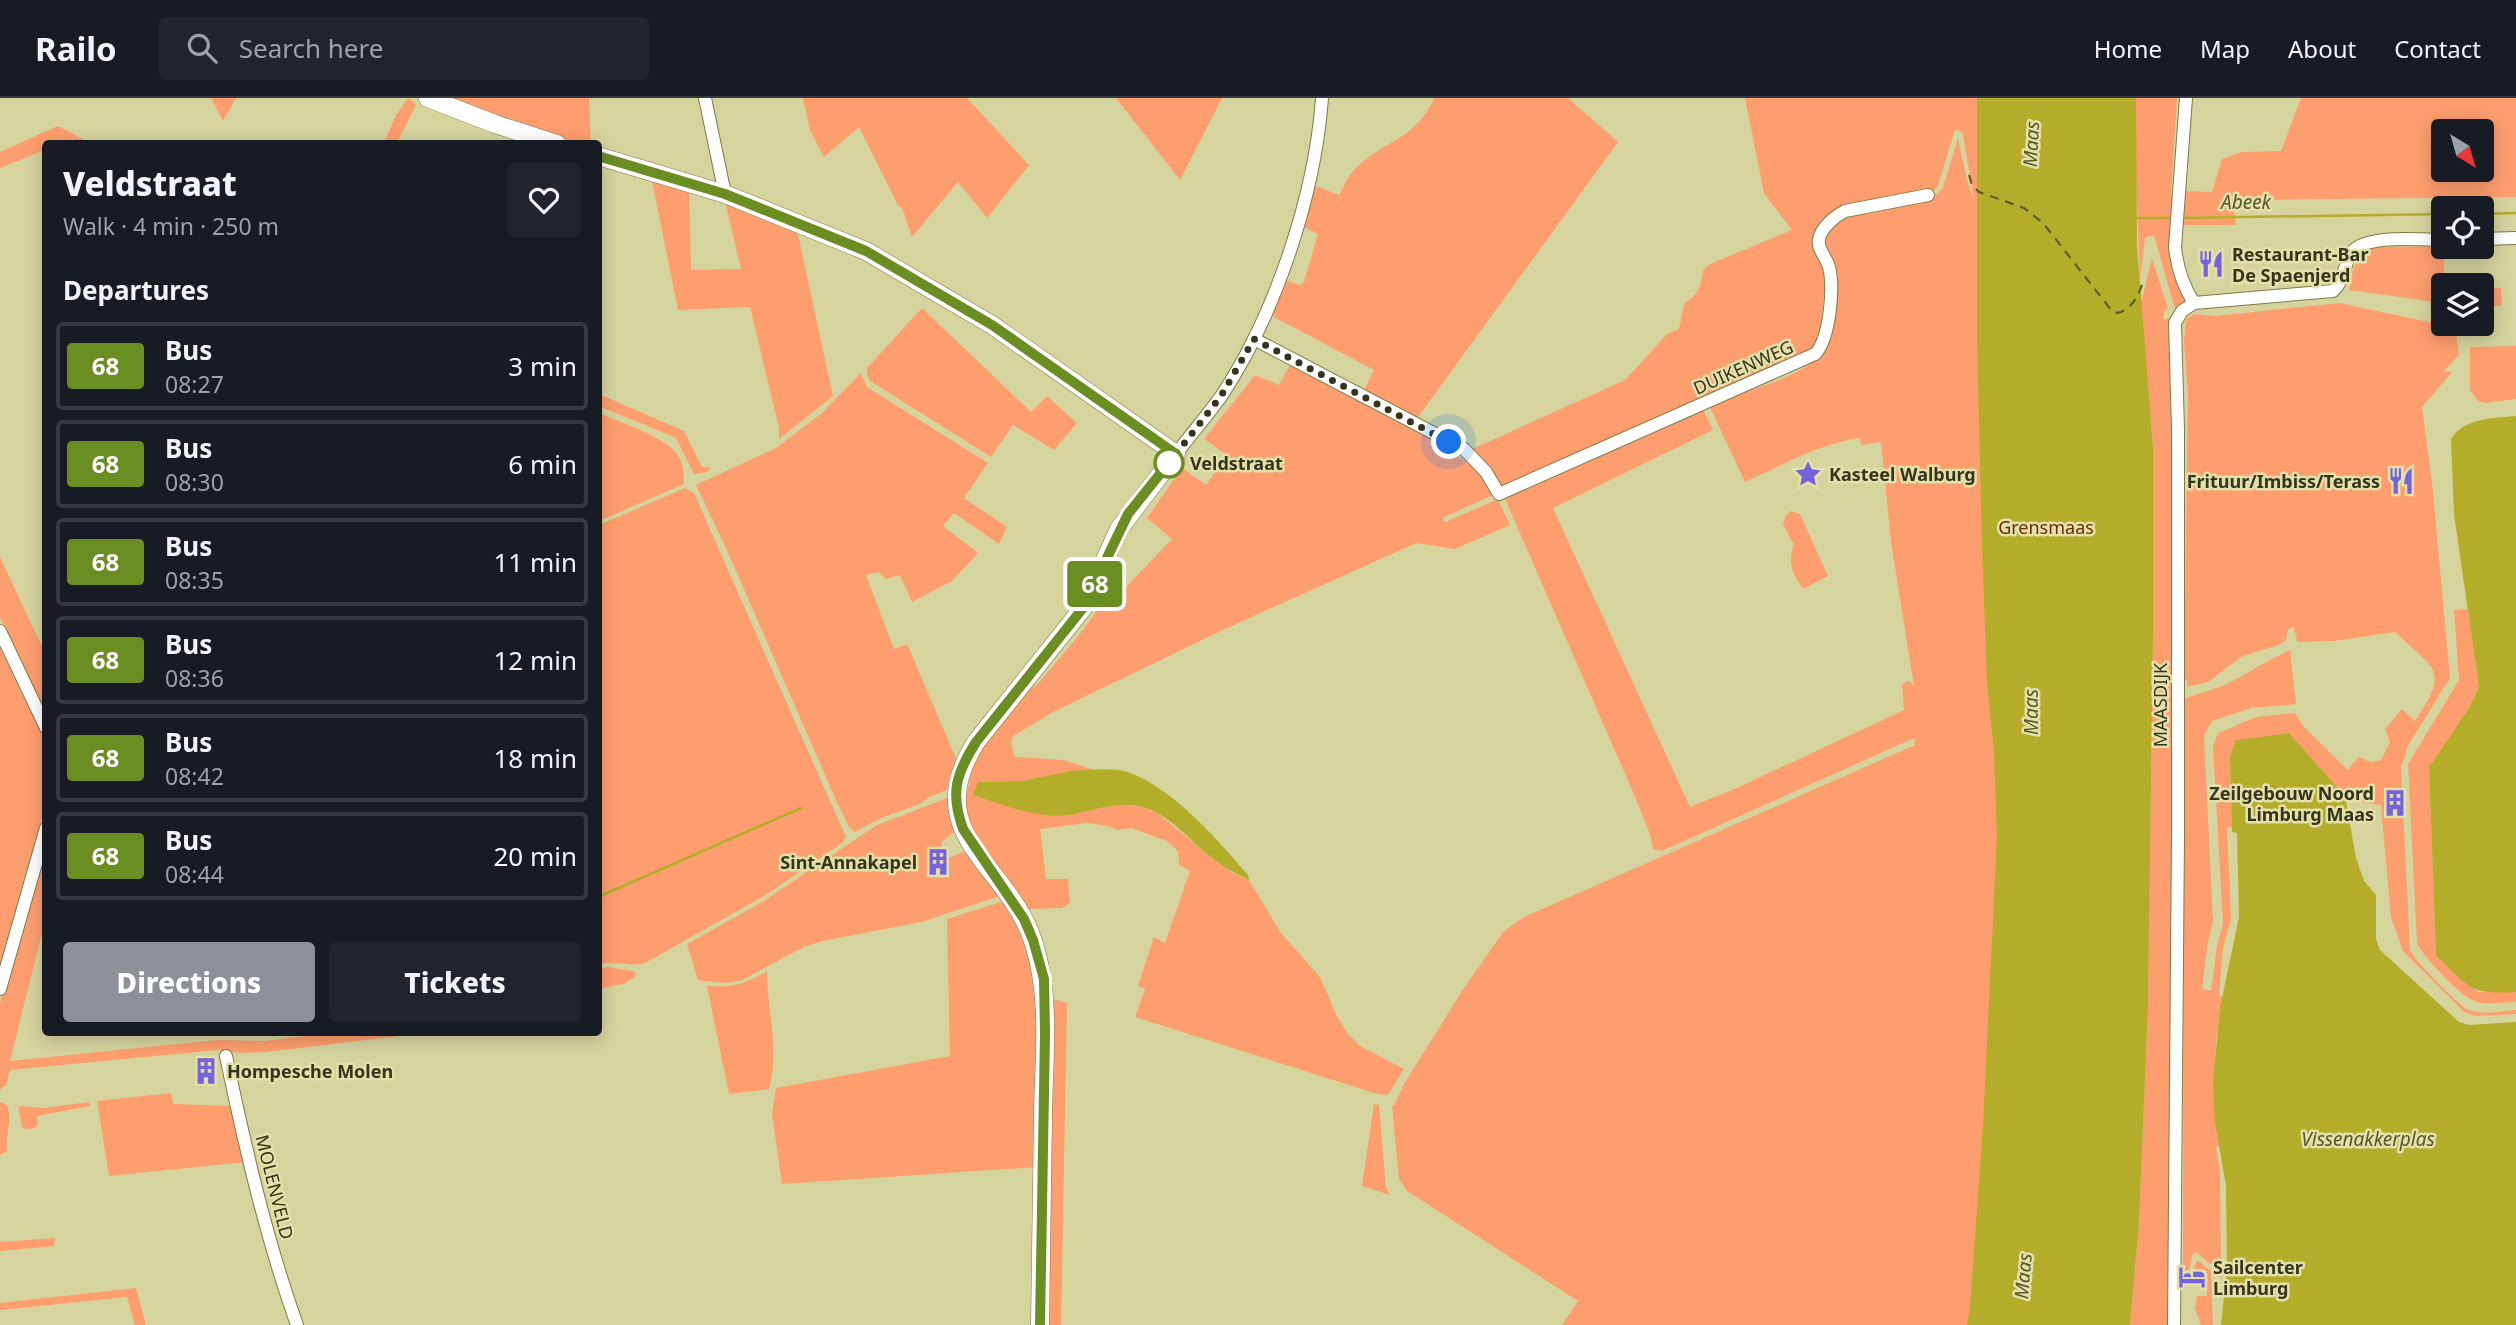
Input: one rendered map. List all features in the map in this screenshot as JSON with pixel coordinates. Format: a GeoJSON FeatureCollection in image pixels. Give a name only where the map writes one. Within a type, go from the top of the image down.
{"type":"FeatureCollection","features":[{"type":"Feature","properties":{"kind":"street"},"geometry":{"type":"LineString","coordinates":[[428,98],[545,140]]}},
{"type":"Feature","properties":{"kind":"street"},"geometry":{"type":"LineString","coordinates":[[705,98],[725,194]]}},
{"type":"Feature","properties":{"kind":"street"},"geometry":{"type":"LineString","coordinates":[[1040,1325],[1045,997],[1041,966],[1024,919],[963,829],[957,813],[955,793],[962,763],[988,726],[1083,608],[1124,522],[1221,396],[1254,339],[1285,263],[1301,210],[1316,156],[1322,98]]}},
{"type":"Feature","properties":{"kind":"street"},"geometry":{"type":"LineString","coordinates":[[2186,98],[2176,261],[2187,292],[2194,303],[2325,293],[2339,286],[2353,252],[2368,242],[2431,240]]}},
{"type":"Feature","properties":{"kind":"street"},"geometry":{"type":"LineString","coordinates":[[602,157],[725,194],[866,251],[992,325],[1176,454]]}},
{"type":"Feature","properties":{"kind":"street","name":"DUIKENWEG"},"geometry":{"type":"LineString","coordinates":[[1254,339],[1464,449],[1486,472],[1499,494],[1815,354],[1825,336],[1829,311],[1829,269],[1819,244],[1822,232],[1845,211],[1928,195]]}},
{"type":"Feature","properties":{"kind":"street"},"geometry":{"type":"LineString","coordinates":[[2494,239],[2516,238]]}},
{"type":"Feature","properties":{"kind":"street","name":"MAASDIJK"},"geometry":{"type":"LineString","coordinates":[[2174,1325],[2179,834],[2178,398],[2174,329],[2182,311],[2194,303]]}},
{"type":"Feature","properties":{"kind":"street"},"geometry":{"type":"LineString","coordinates":[[0,631],[42,720]]}},
{"type":"Feature","properties":{"kind":"street"},"geometry":{"type":"LineString","coordinates":[[0,989],[42,842]]}},
{"type":"Feature","properties":{"kind":"street","name":"MOLENVELD"},"geometry":{"type":"LineString","coordinates":[[226,1056],[273,1252],[298,1325]]}},
{"type":"Feature","properties":{"kind":"green space"},"geometry":{"type":"Polygon","coordinates":[[[211,98],[236,98],[223,121],[211,98]]]}},
{"type":"Feature","properties":{"kind":"green space"},"geometry":{"type":"Polygon","coordinates":[[[408,98],[416,105],[398,140],[385,140],[396,115],[408,98]]]}},
{"type":"Feature","properties":{"kind":"green space"},"geometry":{"type":"Polygon","coordinates":[[[444,98],[589,98],[591,140],[560,140],[444,98]]]}},
{"type":"Feature","properties":{"kind":"green space"},"geometry":{"type":"Polygon","coordinates":[[[803,98],[967,98],[1029,165],[987,218],[958,182],[912,237],[902,208],[898,205],[859,127],[824,157],[810,130],[803,98]]]}},
{"type":"Feature","properties":{"kind":"green space"},"geometry":{"type":"Polygon","coordinates":[[[1116,98],[1222,98],[1180,180],[1116,98]]]}},
{"type":"Feature","properties":{"kind":"green space"},"geometry":{"type":"Polygon","coordinates":[[[1434,98],[1568,98],[1618,142],[1416,420],[1363,392],[1374,370],[1272,316],[1285,280],[1300,285],[1304,282],[1318,234],[1302,226],[1313,185],[1339,195],[1354,170],[1418,123],[1434,98]]]}},
{"type":"Feature","properties":{"kind":"green space"},"geometry":{"type":"Polygon","coordinates":[[[1745,98],[2060,98],[2065,334],[2111,489],[2122,776],[2122,926],[2109,1079],[2083,1236],[2075,1325],[1562,1325],[1578,1301],[1407,1191],[1399,1179],[1392,1106],[1462,991],[1503,932],[1524,917],[1915,745],[1914,738],[1662,851],[1653,849],[1650,834],[1633,792],[1505,499],[1510,494],[1702,407],[1713,430],[1553,508],[1690,807],[1904,710],[1902,684],[1909,681],[1914,686],[1891,542],[1881,442],[1861,445],[1860,438],[1830,445],[1745,482],[1709,405],[1795,373],[1823,351],[1831,329],[1834,291],[1832,266],[1821,241],[1828,227],[1839,217],[1848,212],[1937,194],[1943,188],[1958,138],[1974,200],[1961,131],[1955,130],[1935,190],[1856,206],[1836,215],[1820,230],[1817,241],[1824,261],[1826,282],[1819,334],[1808,352],[1800,359],[1760,374],[1504,487],[1497,487],[1470,450],[1625,380],[1667,334],[1679,329],[1684,304],[1694,296],[1700,286],[1703,270],[1710,264],[1792,230],[1764,193],[1745,98]]]}},
{"type":"Feature","properties":{"kind":"green space"},"geometry":{"type":"Polygon","coordinates":[[[2136,98],[2177,98],[2171,193],[2184,302],[2176,313],[2154,235],[2145,238],[2140,282],[2136,98]]]}},
{"type":"Feature","properties":{"kind":"green space"},"geometry":{"type":"Polygon","coordinates":[[[2301,98],[2516,98],[2516,197],[2233,200],[2236,225],[2181,225],[2182,191],[2212,192],[2222,159],[2242,152],[2281,151],[2301,98]]]}},
{"type":"Feature","properties":{"kind":"green space"},"geometry":{"type":"Polygon","coordinates":[[[58,126],[84,140],[42,140],[42,151],[0,168],[0,152],[58,126]]]}},
{"type":"Feature","properties":{"kind":"green space"},"geometry":{"type":"Polygon","coordinates":[[[651,176],[689,187],[691,270],[741,269],[724,197],[796,225],[833,396],[779,439],[779,428],[750,307],[678,310],[651,176]]]}},
{"type":"Feature","properties":{"kind":"green space"},"geometry":{"type":"Polygon","coordinates":[[[2431,246],[2431,259],[2444,259],[2444,273],[2431,273],[2431,301],[2349,290],[2358,259],[2373,247],[2431,246]]]}},
{"type":"Feature","properties":{"kind":"green space"},"geometry":{"type":"Polygon","coordinates":[[[2152,258],[2168,309],[2165,310],[2163,318],[2165,320],[2173,316],[2175,395],[2171,1325],[2130,1325],[2139,1223],[2148,1007],[2153,447],[2141,304],[2152,258]]]}},
{"type":"Feature","properties":{"kind":"green space"},"geometry":{"type":"Polygon","coordinates":[[[2494,288],[2501,288],[2502,306],[2494,306],[2494,288]]]}},
{"type":"Feature","properties":{"kind":"green space"},"geometry":{"type":"Polygon","coordinates":[[[2339,303],[2431,322],[2431,336],[2457,336],[2459,355],[2444,371],[2452,372],[2422,407],[2432,482],[2450,678],[2409,744],[2401,767],[2410,950],[2437,982],[2467,1009],[2485,1013],[2516,1010],[2516,1014],[2475,1016],[2464,1012],[2403,951],[2391,917],[2381,805],[2344,795],[2289,733],[2230,757],[2232,827],[2227,828],[2231,919],[2223,948],[2219,995],[2223,997],[2215,1071],[2220,1145],[2216,1147],[2220,1170],[2221,1269],[2196,1252],[2193,1253],[2189,1270],[2183,1270],[2184,699],[2225,685],[2290,650],[2296,704],[2251,708],[2212,721],[2204,736],[2213,922],[2202,989],[2211,991],[2223,923],[2213,747],[2218,733],[2256,717],[2295,713],[2304,727],[2348,770],[2358,757],[2371,762],[2381,760],[2390,742],[2385,729],[2402,709],[2415,721],[2426,704],[2435,680],[2429,664],[2395,632],[2333,641],[2297,642],[2294,627],[2288,629],[2286,640],[2281,644],[2241,657],[2208,682],[2187,687],[2187,679],[2184,680],[2188,394],[2184,341],[2186,319],[2194,314],[2215,316],[2339,303]]]}},
{"type":"Feature","properties":{"kind":"green space"},"geometry":{"type":"Polygon","coordinates":[[[922,308],[1031,412],[1047,396],[1077,423],[1054,450],[1013,425],[991,457],[870,381],[867,368],[922,308]]]}},
{"type":"Feature","properties":{"kind":"green space"},"geometry":{"type":"Polygon","coordinates":[[[2516,346],[2516,399],[2485,403],[2478,401],[2470,390],[2470,347],[2516,346]]]}},
{"type":"Feature","properties":{"kind":"green space"},"geometry":{"type":"Polygon","coordinates":[[[1292,361],[1419,429],[1483,472],[1492,492],[1491,496],[1442,518],[1445,522],[1498,499],[1510,525],[1455,549],[1416,543],[1225,629],[1055,711],[1013,736],[1011,743],[1015,757],[1063,760],[1095,770],[1070,771],[1022,781],[978,782],[1067,815],[1119,804],[1143,807],[1159,814],[1233,873],[1249,880],[1281,933],[1320,977],[1347,1033],[1360,1046],[1404,1069],[1388,1095],[1374,1093],[1135,1017],[1145,989],[1138,986],[1154,937],[1165,943],[1190,871],[1179,865],[1178,851],[1167,841],[1131,828],[1117,830],[1087,823],[1040,829],[1046,879],[1068,879],[1070,903],[1062,908],[1023,909],[985,855],[962,806],[970,782],[964,780],[974,755],[1027,690],[1036,686],[1076,639],[1111,588],[1120,593],[1172,539],[1147,518],[1182,468],[1206,485],[1227,455],[1204,439],[1255,375],[1279,385],[1292,361]]]}},
{"type":"Feature","properties":{"kind":"green space"},"geometry":{"type":"Polygon","coordinates":[[[861,373],[867,387],[988,463],[964,498],[1007,527],[999,544],[954,513],[943,526],[978,553],[952,581],[912,602],[900,575],[886,579],[879,572],[866,575],[894,649],[907,644],[958,763],[950,788],[855,832],[849,827],[836,800],[696,485],[776,448],[822,413],[861,373]]]}},
{"type":"Feature","properties":{"kind":"green space"},"geometry":{"type":"Polygon","coordinates":[[[602,395],[684,431],[702,467],[711,467],[707,472],[694,474],[676,438],[602,407],[602,395]]]}},
{"type":"Feature","properties":{"kind":"green space"},"geometry":{"type":"Polygon","coordinates":[[[602,415],[665,443],[679,457],[684,484],[602,520],[602,415]]]}},
{"type":"Feature","properties":{"kind":"green space"},"geometry":{"type":"Polygon","coordinates":[[[685,488],[694,493],[846,837],[842,843],[764,896],[645,963],[602,964],[602,524],[685,488]]]}},
{"type":"Feature","properties":{"kind":"green space"},"geometry":{"type":"Polygon","coordinates":[[[1791,511],[1800,514],[1828,576],[1803,589],[1792,568],[1794,545],[1783,524],[1786,515],[1791,511]]]}},
{"type":"Feature","properties":{"kind":"green space"},"geometry":{"type":"Polygon","coordinates":[[[0,557],[42,647],[42,707],[0,617],[0,557]]]}},
{"type":"Feature","properties":{"kind":"green space"},"geometry":{"type":"Polygon","coordinates":[[[2468,609],[2479,687],[2469,708],[2429,767],[2436,956],[2478,992],[2516,992],[2516,1002],[2486,1003],[2470,999],[2444,977],[2417,944],[2408,764],[2459,680],[2454,610],[2468,609]]]}},
{"type":"Feature","properties":{"kind":"green space"},"geometry":{"type":"Polygon","coordinates":[[[0,641],[42,730],[42,818],[0,966],[0,641]]]}},
{"type":"Feature","properties":{"kind":"green space"},"geometry":{"type":"Polygon","coordinates":[[[947,798],[956,830],[942,842],[941,853],[928,867],[936,872],[946,859],[968,850],[999,895],[997,897],[921,922],[822,941],[804,947],[742,980],[724,983],[698,980],[687,944],[762,902],[877,825],[947,798]]]}},
{"type":"Feature","properties":{"kind":"green space"},"geometry":{"type":"Polygon","coordinates":[[[42,851],[42,933],[10,1061],[217,1040],[399,1036],[266,1052],[217,1050],[10,1070],[6,1085],[0,1090],[0,1003],[42,851]]]}},
{"type":"Feature","properties":{"kind":"green space"},"geometry":{"type":"Polygon","coordinates":[[[1004,901],[1009,903],[1037,966],[1038,1167],[782,1184],[772,1114],[776,1088],[950,1056],[947,919],[1004,901]]]}},
{"type":"Feature","properties":{"kind":"green space"},"geometry":{"type":"Polygon","coordinates":[[[608,967],[636,973],[635,977],[623,984],[602,988],[602,968],[608,967]]]}},
{"type":"Feature","properties":{"kind":"green space"},"geometry":{"type":"Polygon","coordinates":[[[767,971],[773,1045],[769,1089],[729,1094],[707,986],[738,984],[767,971]]]}},
{"type":"Feature","properties":{"kind":"green space"},"geometry":{"type":"Polygon","coordinates":[[[1057,1000],[1067,1003],[1061,1325],[1043,1325],[1050,1002],[1057,1000]]]}},
{"type":"Feature","properties":{"kind":"green space"},"geometry":{"type":"Polygon","coordinates":[[[171,1093],[173,1104],[233,1106],[246,1162],[109,1176],[97,1101],[171,1093]]]}},
{"type":"Feature","properties":{"kind":"green space"},"geometry":{"type":"Polygon","coordinates":[[[0,1102],[7,1105],[9,1116],[7,1151],[0,1155],[0,1102]]]}},
{"type":"Feature","properties":{"kind":"green space"},"geometry":{"type":"Polygon","coordinates":[[[89,1102],[90,1106],[37,1116],[38,1125],[32,1129],[22,1127],[18,1106],[44,1108],[89,1102]]]}},
{"type":"Feature","properties":{"kind":"green space"},"geometry":{"type":"Polygon","coordinates":[[[1374,1104],[1379,1105],[1386,1187],[1390,1195],[1362,1186],[1374,1104]]]}},
{"type":"Feature","properties":{"kind":"green space"},"geometry":{"type":"Polygon","coordinates":[[[55,1238],[54,1246],[0,1251],[0,1242],[55,1238]]]}},
{"type":"Feature","properties":{"kind":"green space"},"geometry":{"type":"Polygon","coordinates":[[[2197,1260],[2211,1271],[2213,1325],[2201,1325],[2195,1308],[2197,1296],[2207,1296],[2207,1271],[2193,1270],[2197,1260]]]}},
{"type":"Feature","properties":{"kind":"green space"},"geometry":{"type":"Polygon","coordinates":[[[136,1288],[146,1325],[135,1325],[127,1297],[0,1310],[0,1303],[136,1288]]]}},
{"type":"Feature","properties":{"kind":"water","name":"Grensmaas"},"geometry":{"type":"Polygon","coordinates":[[[1977,98],[2136,98],[2137,245],[2153,447],[2153,636],[2148,1007],[2139,1223],[2130,1325],[1967,1325],[1983,1126],[1997,836],[1982,546],[1977,341],[1977,98]]]}},
{"type":"Feature","properties":{"kind":"water"},"geometry":{"type":"Polygon","coordinates":[[[2516,416],[2516,992],[2500,993],[2471,987],[2436,956],[2429,767],[2469,708],[2479,687],[2454,514],[2451,439],[2456,432],[2471,423],[2516,416]]]}},
{"type":"Feature","properties":{"kind":"water","name":"Vissenakkerplas"},"geometry":{"type":"Polygon","coordinates":[[[2289,733],[2345,796],[2356,858],[2364,881],[2376,895],[2376,939],[2380,950],[2459,1022],[2469,1025],[2516,1022],[2516,1325],[2221,1325],[2227,1268],[2226,1186],[2215,1122],[2213,1081],[2220,1008],[2239,917],[2237,833],[2232,832],[2230,757],[2236,740],[2289,733]]]}},
{"type":"Feature","properties":{"kind":"water"},"geometry":{"type":"Polygon","coordinates":[[[1119,770],[1136,775],[1154,785],[1190,813],[1222,845],[1248,875],[1249,880],[1212,858],[1162,816],[1143,807],[1114,805],[1056,816],[1020,810],[973,795],[978,782],[1022,781],[1070,771],[1119,770]]]}},
{"type":"Feature","properties":{"kind":"waterway","name":"Abeek"},"geometry":{"type":"LineString","coordinates":[[2494,214],[2516,213]]}},
{"type":"Feature","properties":{"kind":"waterway","name":"Abeek"},"geometry":{"type":"LineString","coordinates":[[2180,218],[2431,214]]}},
{"type":"Feature","properties":{"kind":"waterway","name":"Abeek"},"geometry":{"type":"LineString","coordinates":[[2135,218],[2174,218]]}},
{"type":"Feature","properties":{"kind":"waterway"},"geometry":{"type":"LineString","coordinates":[[602,895],[801,808]]}},
{"type":"Feature","properties":{"kind":"ferry route"},"geometry":{"type":"LineString","coordinates":[[1969,175],[1972,185],[1979,192],[2024,208],[2043,223],[2112,311],[2118,313],[2131,305],[2143,282]]}},
{"type":"Feature","properties":{"kind":"bus line","name":"68"},"geometry":{"type":"LineString","coordinates":[[602,157],[725,194],[866,251],[992,325],[1176,454],[1128,514],[1083,608],[976,742],[962,763],[956,783],[957,813],[963,829],[1024,919],[1044,979],[1040,1325]]}},
{"type":"Feature","properties":{"kind":"place","name":"Restaurant-Bar De Spaenjerd"},"geometry":{"type":"Point","coordinates":[2211,264]}},
{"type":"Feature","properties":{"kind":"place","name":"Veldstraat"},"geometry":{"type":"Point","coordinates":[1169,463]}},
{"type":"Feature","properties":{"kind":"place","name":"Kasteel Walburg"},"geometry":{"type":"Point","coordinates":[1808,474]}},
{"type":"Feature","properties":{"kind":"place","name":"Frituur/Imbiss/Terass"},"geometry":{"type":"Point","coordinates":[2401,481]}},
{"type":"Feature","properties":{"kind":"place","name":"Zeilgebouw Noord Limburg Maas"},"geometry":{"type":"Point","coordinates":[2395,803]}},
{"type":"Feature","properties":{"kind":"place","name":"Sint-Annakapel"},"geometry":{"type":"Point","coordinates":[938,862]}},
{"type":"Feature","properties":{"kind":"place","name":"Hompesche Molen"},"geometry":{"type":"Point","coordinates":[206,1071]}},
{"type":"Feature","properties":{"kind":"place","name":"Sailcenter Limburg"},"geometry":{"type":"Point","coordinates":[2192,1277]}},
{"type":"Feature","properties":{"kind":"route"},"geometry":{"type":"LineString","coordinates":[[1169,463],[1221,396],[1254,339],[1449,442]]}},
{"type":"Feature","properties":{"kind":"water label","name":"Maas"},"geometry":{"type":"Point","coordinates":[2031,144]}},
{"type":"Feature","properties":{"kind":"water label","name":"Maas"},"geometry":{"type":"Point","coordinates":[2031,712]}},
{"type":"Feature","properties":{"kind":"water label","name":"Maas"},"geometry":{"type":"Point","coordinates":[2023,1276]}}]}
